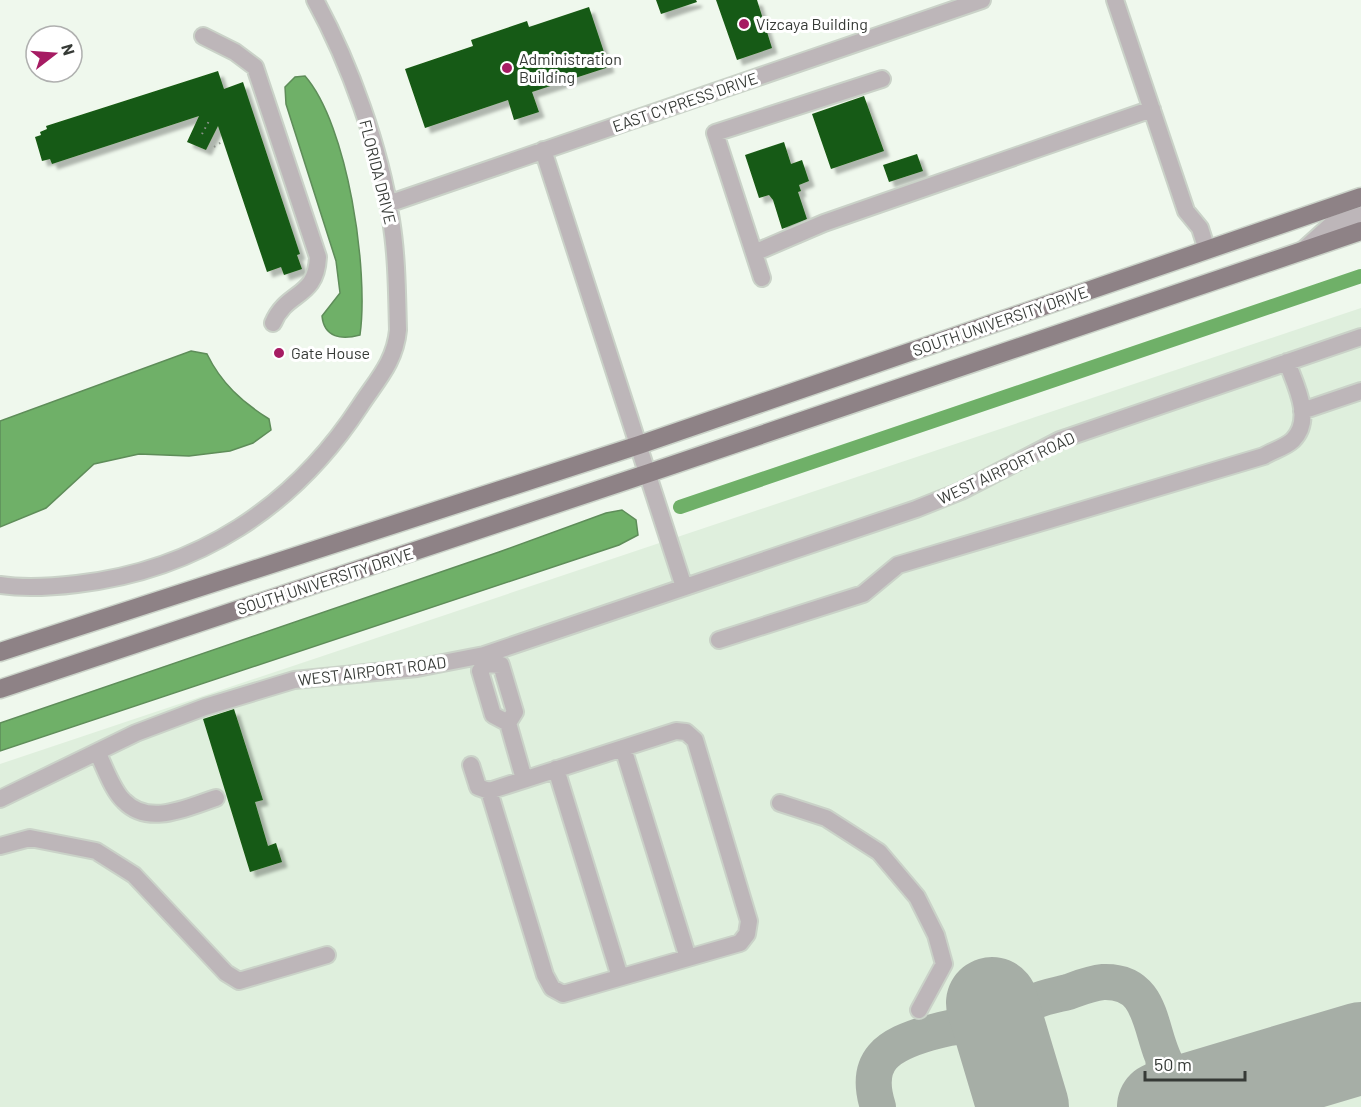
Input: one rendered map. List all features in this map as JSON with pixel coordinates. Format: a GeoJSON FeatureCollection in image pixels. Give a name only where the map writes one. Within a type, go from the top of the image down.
{"type":"FeatureCollection","features":[{"type":"Feature","properties":{"kind":"main road","name":"SOUTH UNIVERSITY DRIVE"},"geometry":{"type":"LineString","coordinates":[[0,652],[639,445],[1361,197]]}},
{"type":"Feature","properties":{"kind":"main road","name":"SOUTH UNIVERSITY DRIVE"},"geometry":{"type":"LineString","coordinates":[[0,688],[649,473],[1361,231]]}},
{"type":"Feature","properties":{"kind":"street","name":"FLORIDA DRIVE"},"geometry":{"type":"LineString","coordinates":[[0,585],[45,588],[94,582],[144,572],[191,555],[236,531],[280,498],[321,459],[341,436],[377,384],[397,348],[398,330],[388,204],[359,101],[343,56],[315,0]]}},
{"type":"Feature","properties":{"kind":"street","name":"EAST CYPRESS DRIVE"},"geometry":{"type":"LineString","coordinates":[[388,204],[982,0]]}},
{"type":"Feature","properties":{"kind":"street"},"geometry":{"type":"LineString","coordinates":[[1115,0],[1186,211],[1200,228],[1207,250]]}},
{"type":"Feature","properties":{"kind":"street"},"geometry":{"type":"LineString","coordinates":[[203,36],[235,52],[255,67],[318,258],[317,273],[311,286],[280,307],[273,323]]}},
{"type":"Feature","properties":{"kind":"street"},"geometry":{"type":"LineString","coordinates":[[762,278],[715,133],[882,79]]}},
{"type":"Feature","properties":{"kind":"street"},"geometry":{"type":"LineString","coordinates":[[754,253],[824,223],[1152,109]]}},
{"type":"Feature","properties":{"kind":"street"},"geometry":{"type":"LineString","coordinates":[[543,150],[649,473],[684,588]]}},
{"type":"Feature","properties":{"kind":"street"},"geometry":{"type":"LineString","coordinates":[[1302,251],[1331,225],[1361,215]]}},
{"type":"Feature","properties":{"kind":"street","name":"WEST AIRPORT ROAD"},"geometry":{"type":"LineString","coordinates":[[0,799],[136,733],[205,707],[294,680],[485,659],[916,509],[961,491],[1060,440],[1361,337]]}},
{"type":"Feature","properties":{"kind":"street"},"geometry":{"type":"LineString","coordinates":[[719,640],[863,594],[897,565],[1264,456],[1294,439],[1303,420],[1300,398],[1287,362]]}},
{"type":"Feature","properties":{"kind":"street"},"geometry":{"type":"LineString","coordinates":[[1302,411],[1361,391]]}},
{"type":"Feature","properties":{"kind":"street"},"geometry":{"type":"LineString","coordinates":[[485,659],[480,671],[493,715],[508,723],[524,779]]}},
{"type":"Feature","properties":{"kind":"street"},"geometry":{"type":"LineString","coordinates":[[471,765],[478,787],[489,791],[676,731],[686,732],[695,740],[749,921],[747,934],[740,943],[563,994],[552,988],[545,975],[489,791]]}},
{"type":"Feature","properties":{"kind":"street"},"geometry":{"type":"LineString","coordinates":[[623,748],[688,958]]}},
{"type":"Feature","properties":{"kind":"street"},"geometry":{"type":"LineString","coordinates":[[98,752],[123,801],[138,812],[157,815],[216,798]]}},
{"type":"Feature","properties":{"kind":"street"},"geometry":{"type":"LineString","coordinates":[[556,769],[620,977]]}},
{"type":"Feature","properties":{"kind":"street"},"geometry":{"type":"LineString","coordinates":[[780,803],[826,818],[879,852],[917,897],[936,935],[944,964],[919,1010]]}},
{"type":"Feature","properties":{"kind":"street"},"geometry":{"type":"LineString","coordinates":[[0,846],[30,838],[96,851],[134,875],[226,973],[239,981],[327,955]]}},
{"type":"Feature","properties":{"kind":"path"},"geometry":{"type":"LineString","coordinates":[[202,134],[209,121]]}},
{"type":"Feature","properties":{"kind":"path"},"geometry":{"type":"LineString","coordinates":[[214,147],[223,141]]}},
{"type":"Feature","properties":{"kind":"shaded area"},"geometry":{"type":"Polygon","coordinates":[[[305,76],[320,99],[333,128],[352,200],[358,238],[362,308],[360,335],[353,337],[335,336],[326,329],[323,323],[322,316],[340,293],[336,261],[286,104],[285,87],[295,77],[305,76]]]}},
{"type":"Feature","properties":{"kind":"shaded area"},"geometry":{"type":"Polygon","coordinates":[[[1361,308],[1361,1107],[0,1107],[0,764],[1361,308]]]}},
{"type":"Feature","properties":{"kind":"shaded area"},"geometry":{"type":"Polygon","coordinates":[[[191,351],[207,354],[233,391],[269,419],[271,430],[253,443],[230,451],[189,456],[139,454],[94,464],[46,508],[0,527],[0,421],[191,351]]]}},
{"type":"Feature","properties":{"kind":"shaded area"},"geometry":{"type":"Polygon","coordinates":[[[622,510],[636,520],[638,535],[619,545],[0,751],[0,723],[499,552],[606,513],[622,510]]]}},
{"type":"Feature","properties":{"kind":"building"},"geometry":{"type":"Polygon","coordinates":[[[656,0],[696,0],[697,2],[661,14],[656,0]]]}},
{"type":"Feature","properties":{"kind":"building","name":"Vizcaya Building"},"geometry":{"type":"Polygon","coordinates":[[[716,0],[757,0],[772,48],[737,60],[716,0]]]}},
{"type":"Feature","properties":{"kind":"building","name":"Administration Building"},"geometry":{"type":"Polygon","coordinates":[[[589,7],[609,67],[532,92],[539,112],[514,120],[508,100],[425,128],[405,69],[473,46],[471,40],[527,21],[529,27],[589,7]]]}},
{"type":"Feature","properties":{"kind":"building"},"geometry":{"type":"Polygon","coordinates":[[[218,71],[224,89],[243,82],[300,254],[297,255],[302,269],[284,275],[281,267],[267,272],[218,126],[206,150],[187,142],[199,116],[52,164],[50,159],[42,161],[35,137],[47,129],[46,126],[218,71]]]}},
{"type":"Feature","properties":{"kind":"building"},"geometry":{"type":"Polygon","coordinates":[[[864,96],[884,151],[831,169],[812,114],[864,96]]]}},
{"type":"Feature","properties":{"kind":"building"},"geometry":{"type":"Polygon","coordinates":[[[784,142],[791,164],[802,160],[809,181],[799,185],[801,191],[798,192],[807,219],[782,229],[773,200],[769,195],[759,198],[745,155],[784,142]]]}},
{"type":"Feature","properties":{"kind":"building"},"geometry":{"type":"Polygon","coordinates":[[[917,154],[923,171],[889,182],[883,165],[917,154]]]}},
{"type":"Feature","properties":{"kind":"building"},"geometry":{"type":"Polygon","coordinates":[[[234,709],[263,800],[255,802],[268,846],[276,843],[282,862],[250,872],[203,719],[234,709]]]}},
{"type":"Feature","properties":{"kind":"waterway"},"geometry":{"type":"LineString","coordinates":[[680,507],[1361,276]]}},
{"type":"Feature","properties":{"kind":"taxiway"},"geometry":{"type":"LineString","coordinates":[[1006,1051],[1007,1036],[1012,1022],[1020,1011],[1033,1002],[1103,982],[1126,986],[1140,998],[1149,1015],[1162,1056],[1172,1074],[1188,1087],[1214,1092]]}},
{"type":"Feature","properties":{"kind":"taxiway"},"geometry":{"type":"LineString","coordinates":[[878,1107],[874,1091],[877,1066],[882,1057],[902,1043],[940,1030],[962,1026],[990,1033],[1006,1051]]}},
{"type":"Feature","properties":{"kind":"taxiway"},"geometry":{"type":"LineString","coordinates":[[1148,1107],[1157,1097],[1162,1085],[1163,1058]]}},
{"type":"Feature","properties":{"kind":"taxiway"},"geometry":{"type":"LineString","coordinates":[[1241,1083],[1282,1074],[1361,1067]]}},
{"type":"Feature","properties":{"kind":"runway"},"geometry":{"type":"LineString","coordinates":[[992,1003],[1023,1107]]}},
{"type":"Feature","properties":{"kind":"runway"},"geometry":{"type":"LineString","coordinates":[[1163,1107],[1361,1048]]}},
{"type":"Feature","properties":{"kind":"place","name":"Vizcaya Building"},"geometry":{"type":"Point","coordinates":[744,24]}},
{"type":"Feature","properties":{"kind":"place","name":"Administration Building"},"geometry":{"type":"Point","coordinates":[507,68]}},
{"type":"Feature","properties":{"kind":"place","name":"Gate House"},"geometry":{"type":"Point","coordinates":[279,353]}}]}
